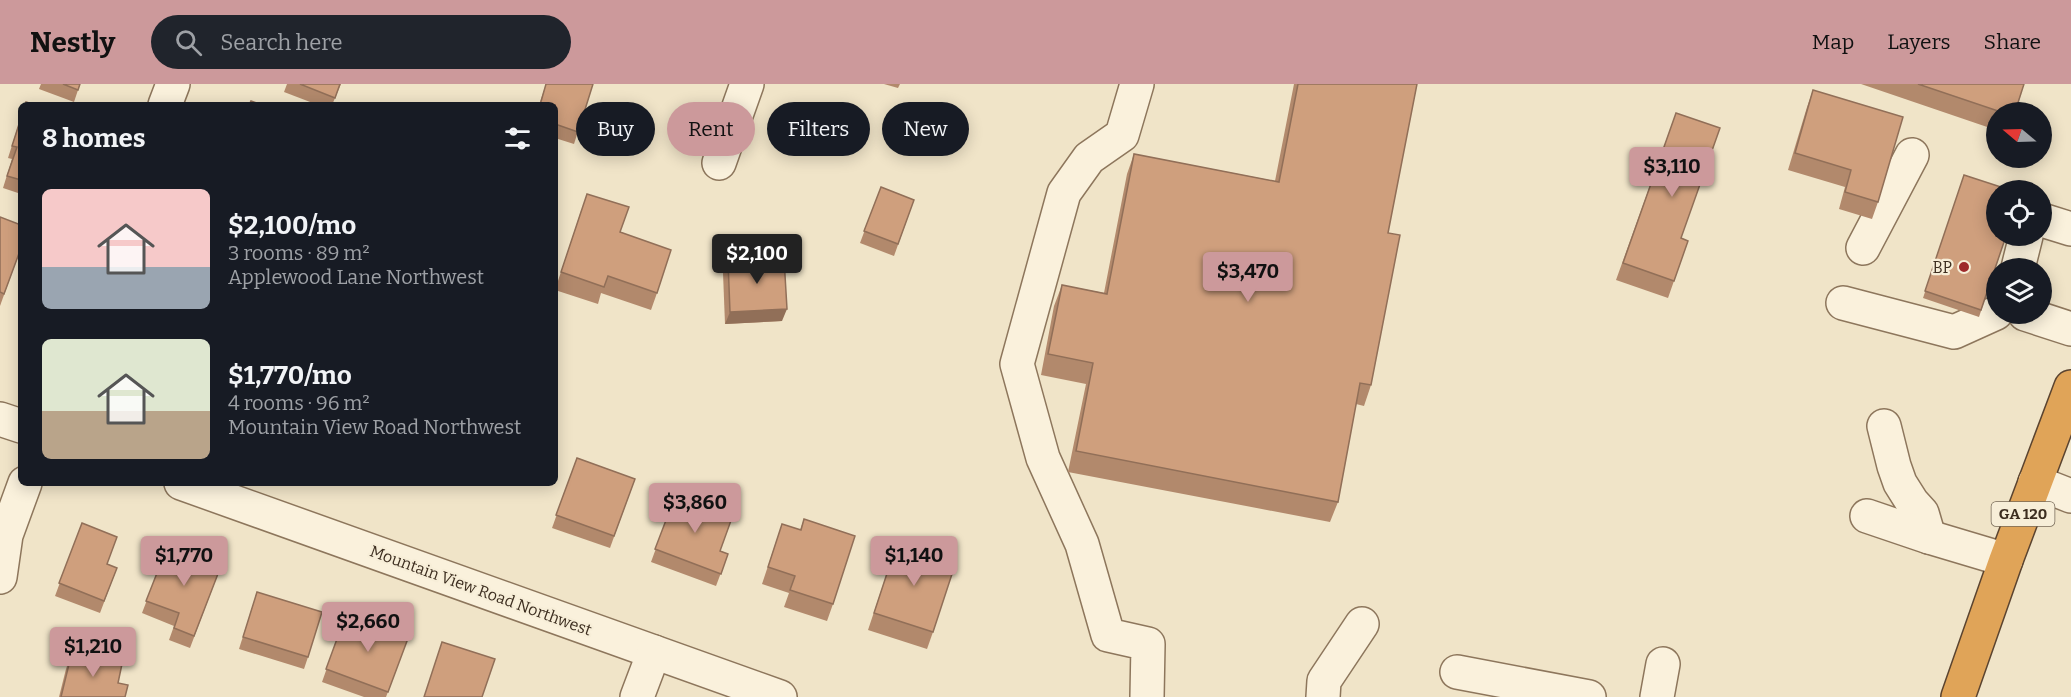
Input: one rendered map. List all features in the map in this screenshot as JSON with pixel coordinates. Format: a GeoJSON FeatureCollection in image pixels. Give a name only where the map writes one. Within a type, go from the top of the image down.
{"type":"FeatureCollection","features":[{"type":"Feature","properties":{"kind":"highway","name":"GA 120"},"geometry":{"type":"LineString","coordinates":[[1958,697],[2006,560],[2071,387]]}},
{"type":"Feature","properties":{"kind":"street"},"geometry":{"type":"LineString","coordinates":[[166,102],[173,84]]}},
{"type":"Feature","properties":{"kind":"street"},"geometry":{"type":"LineString","coordinates":[[718,163],[747,84]]}},
{"type":"Feature","properties":{"kind":"street"},"geometry":{"type":"LineString","coordinates":[[1137,84],[1122,135],[1089,158],[1064,193],[1017,364],[1043,458],[1082,544],[1108,635],[1148,644],[1147,697]]}},
{"type":"Feature","properties":{"kind":"street"},"geometry":{"type":"LineString","coordinates":[[1863,248],[1912,155]]}},
{"type":"Feature","properties":{"kind":"street"},"geometry":{"type":"LineString","coordinates":[[2052,223],[2071,229]]}},
{"type":"Feature","properties":{"kind":"street"},"geometry":{"type":"LineString","coordinates":[[1843,303],[1954,332],[1986,318]]}},
{"type":"Feature","properties":{"kind":"street"},"geometry":{"type":"LineString","coordinates":[[2052,323],[2071,329]]}},
{"type":"Feature","properties":{"kind":"street"},"geometry":{"type":"LineString","coordinates":[[0,419],[18,425]]}},
{"type":"Feature","properties":{"kind":"street"},"geometry":{"type":"LineString","coordinates":[[1884,426],[1900,483],[1922,513],[1929,537]]}},
{"type":"Feature","properties":{"kind":"street"},"geometry":{"type":"LineString","coordinates":[[2035,483],[2071,496]]}},
{"type":"Feature","properties":{"kind":"street"},"geometry":{"type":"LineString","coordinates":[[0,577],[3,530],[24,486]]}},
{"type":"Feature","properties":{"kind":"street","name":"Mountain View Road Northwest"},"geometry":{"type":"LineString","coordinates":[[189,486],[780,697]]}},
{"type":"Feature","properties":{"kind":"street"},"geometry":{"type":"LineString","coordinates":[[1867,516],[2006,560]]}},
{"type":"Feature","properties":{"kind":"street"},"geometry":{"type":"LineString","coordinates":[[1323,697],[1324,681],[1362,624]]}},
{"type":"Feature","properties":{"kind":"street"},"geometry":{"type":"LineString","coordinates":[[637,697],[654,652]]}},
{"type":"Feature","properties":{"kind":"street"},"geometry":{"type":"LineString","coordinates":[[1657,697],[1663,664]]}},
{"type":"Feature","properties":{"kind":"street"},"geometry":{"type":"LineString","coordinates":[[1456,672],[1589,697]]}},
{"type":"Feature","properties":{"kind":"building"},"geometry":{"type":"Polygon","coordinates":[[[63,84],[80,84],[78,90],[63,84]]]}},
{"type":"Feature","properties":{"kind":"building"},"geometry":{"type":"Polygon","coordinates":[[[300,84],[340,84],[335,98],[300,84]]]}},
{"type":"Feature","properties":{"kind":"building"},"geometry":{"type":"Polygon","coordinates":[[[546,84],[593,84],[587,102],[576,102],[576,131],[558,125],[558,102],[541,102],[546,84]]]}},
{"type":"Feature","properties":{"kind":"building"},"geometry":{"type":"Polygon","coordinates":[[[1298,84],[1417,84],[1388,233],[1400,235],[1371,385],[1360,383],[1338,502],[1076,451],[1093,363],[1048,354],[1062,285],[1107,294],[1134,154],[1279,182],[1298,84]]]}},
{"type":"Feature","properties":{"kind":"building"},"geometry":{"type":"Polygon","coordinates":[[[1918,84],[2024,84],[2018,102],[1986,102],[1986,107],[1918,84]]]}},
{"type":"Feature","properties":{"kind":"building"},"geometry":{"type":"Polygon","coordinates":[[[1813,90],[1903,117],[1878,202],[1845,192],[1851,170],[1795,153],[1813,90]]]}},
{"type":"Feature","properties":{"kind":"building"},"geometry":{"type":"Polygon","coordinates":[[[1676,113],[1720,128],[1681,238],[1688,241],[1674,281],[1623,263],[1676,113]]]}},
{"type":"Feature","properties":{"kind":"building"},"geometry":{"type":"Polygon","coordinates":[[[18,127],[18,179],[7,176],[17,147],[12,146],[18,127]]]}},
{"type":"Feature","properties":{"kind":"building","name":"BP"},"geometry":{"type":"Polygon","coordinates":[[[1964,175],[1986,182],[1986,246],[2003,246],[1999,258],[1986,258],[1986,295],[1981,310],[1925,291],[1964,175]]]}},
{"type":"Feature","properties":{"kind":"building"},"geometry":{"type":"Polygon","coordinates":[[[881,187],[914,200],[898,244],[864,231],[881,187]]]}},
{"type":"Feature","properties":{"kind":"building"},"geometry":{"type":"Polygon","coordinates":[[[587,194],[629,207],[620,232],[671,250],[657,293],[608,276],[604,287],[561,272],[587,194]]]}},
{"type":"Feature","properties":{"kind":"building"},"geometry":{"type":"Polygon","coordinates":[[[0,217],[18,224],[18,256],[4,294],[0,292],[0,217]]]}},
{"type":"Feature","properties":{"kind":"building"},"geometry":{"type":"Polygon","coordinates":[[[784,258],[787,309],[730,312],[728,261],[784,258]]]}},
{"type":"Feature","properties":{"kind":"building"},"geometry":{"type":"Polygon","coordinates":[[[577,458],[635,479],[614,536],[556,515],[577,458]]]}},
{"type":"Feature","properties":{"kind":"building"},"geometry":{"type":"Polygon","coordinates":[[[676,494],[733,515],[720,551],[728,554],[721,574],[655,549],[676,494]]]}},
{"type":"Feature","properties":{"kind":"building"},"geometry":{"type":"Polygon","coordinates":[[[804,519],[855,536],[833,604],[790,590],[795,576],[768,567],[782,524],[801,530],[804,519]]]}},
{"type":"Feature","properties":{"kind":"building"},"geometry":{"type":"Polygon","coordinates":[[[82,523],[117,537],[107,564],[117,568],[104,601],[59,583],[82,523]]]}},
{"type":"Feature","properties":{"kind":"building"},"geometry":{"type":"Polygon","coordinates":[[[898,540],[938,553],[934,565],[953,571],[933,632],[874,613],[898,540]]]}},
{"type":"Feature","properties":{"kind":"building"},"geometry":{"type":"Polygon","coordinates":[[[168,545],[221,566],[194,636],[174,628],[179,613],[146,601],[168,545]]]}},
{"type":"Feature","properties":{"kind":"building"},"geometry":{"type":"Polygon","coordinates":[[[257,592],[322,612],[308,657],[243,637],[257,592]]]}},
{"type":"Feature","properties":{"kind":"building"},"geometry":{"type":"Polygon","coordinates":[[[345,617],[388,632],[390,626],[410,633],[388,692],[326,669],[345,617]]]}},
{"type":"Feature","properties":{"kind":"building"},"geometry":{"type":"Polygon","coordinates":[[[442,642],[495,659],[482,697],[424,697],[442,642]]]}},
{"type":"Feature","properties":{"kind":"building"},"geometry":{"type":"Polygon","coordinates":[[[72,652],[122,664],[118,683],[128,685],[125,697],[61,697],[72,652]]]}},
{"type":"Feature","properties":{"kind":"place","name":"BP"},"geometry":{"type":"Point","coordinates":[1964,267]}}]}
